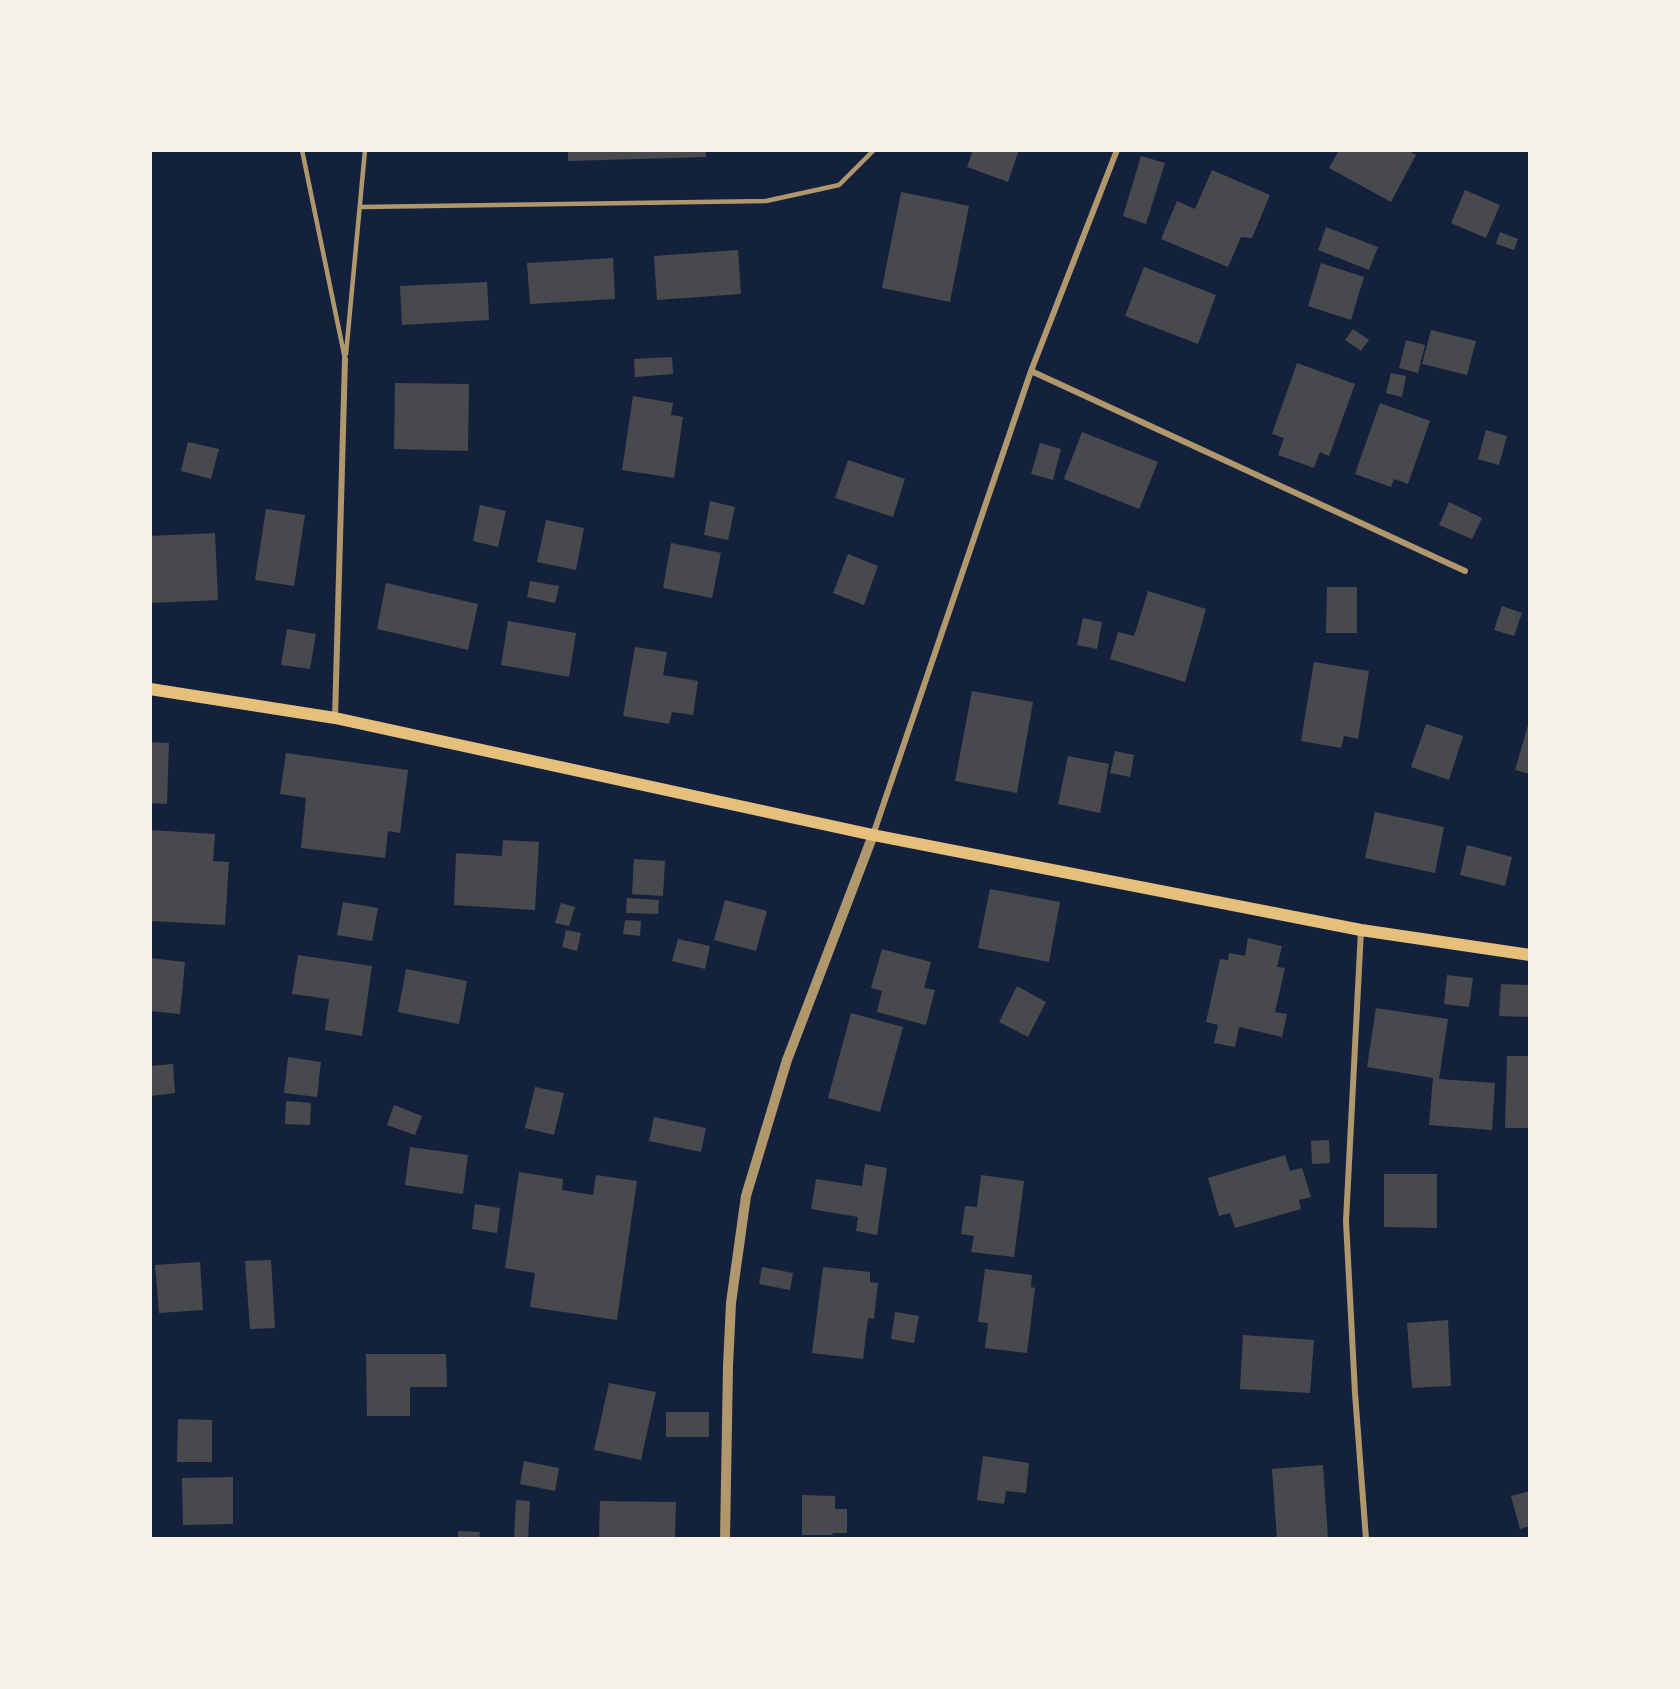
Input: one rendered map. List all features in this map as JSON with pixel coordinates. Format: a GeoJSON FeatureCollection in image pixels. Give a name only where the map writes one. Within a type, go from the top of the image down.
{"type":"FeatureCollection","features":[{"type":"Feature","properties":{"kind":"main road"},"geometry":{"type":"LineString","coordinates":[[150,689],[335,718],[873,835],[1361,930],[1530,955]]}},
{"type":"Feature","properties":{"kind":"street"},"geometry":{"type":"LineString","coordinates":[[725,1539],[731,1303],[746,1196],[786,1059],[873,835],[1031,371],[1117,150]]}},
{"type":"Feature","properties":{"kind":"street"},"geometry":{"type":"LineString","coordinates":[[335,718],[345,359]]}},
{"type":"Feature","properties":{"kind":"street"},"geometry":{"type":"LineString","coordinates":[[1031,371],[1465,571]]}},
{"type":"Feature","properties":{"kind":"street"},"geometry":{"type":"LineString","coordinates":[[1361,930],[1346,1221],[1355,1394],[1366,1539]]}},
{"type":"Feature","properties":{"kind":"lane"},"geometry":{"type":"LineString","coordinates":[[302,150],[345,359]]}},
{"type":"Feature","properties":{"kind":"lane"},"geometry":{"type":"LineString","coordinates":[[345,359],[365,150]]}},
{"type":"Feature","properties":{"kind":"lane"},"geometry":{"type":"LineString","coordinates":[[361,207],[766,201],[839,185],[874,150]]}},
{"type":"Feature","properties":{"kind":"building"},"geometry":{"type":"Polygon","coordinates":[[[568,150],[706,150],[706,157],[568,161],[568,150]]]}},
{"type":"Feature","properties":{"kind":"building"},"geometry":{"type":"Polygon","coordinates":[[[973,150],[1019,150],[1008,182],[967,167],[973,150]]]}},
{"type":"Feature","properties":{"kind":"building"},"geometry":{"type":"Polygon","coordinates":[[[1339,150],[1407,150],[1416,155],[1391,202],[1329,168],[1339,150]]]}},
{"type":"Feature","properties":{"kind":"building"},"geometry":{"type":"Polygon","coordinates":[[[1141,156],[1165,163],[1146,224],[1123,216],[1141,156]]]}},
{"type":"Feature","properties":{"kind":"building"},"geometry":{"type":"Polygon","coordinates":[[[1212,170],[1270,195],[1252,238],[1241,237],[1228,267],[1161,239],[1177,201],[1195,209],[1212,170]]]}},
{"type":"Feature","properties":{"kind":"building"},"geometry":{"type":"Polygon","coordinates":[[[1465,190],[1500,205],[1486,238],[1451,223],[1465,190]]]}},
{"type":"Feature","properties":{"kind":"building"},"geometry":{"type":"Polygon","coordinates":[[[901,192],[969,206],[950,302],[882,288],[901,192]]]}},
{"type":"Feature","properties":{"kind":"building"},"geometry":{"type":"Polygon","coordinates":[[[1326,227],[1378,247],[1369,270],[1318,250],[1326,227]]]}},
{"type":"Feature","properties":{"kind":"building"},"geometry":{"type":"Polygon","coordinates":[[[1500,232],[1518,239],[1514,250],[1496,244],[1500,232]]]}},
{"type":"Feature","properties":{"kind":"building"},"geometry":{"type":"Polygon","coordinates":[[[738,250],[741,294],[657,300],[654,256],[738,250]]]}},
{"type":"Feature","properties":{"kind":"building"},"geometry":{"type":"Polygon","coordinates":[[[613,258],[615,299],[530,304],[527,263],[613,258]]]}},
{"type":"Feature","properties":{"kind":"building"},"geometry":{"type":"Polygon","coordinates":[[[1321,263],[1364,277],[1351,320],[1308,306],[1321,263]]]}},
{"type":"Feature","properties":{"kind":"building"},"geometry":{"type":"Polygon","coordinates":[[[1144,267],[1216,295],[1198,344],[1125,316],[1144,267]]]}},
{"type":"Feature","properties":{"kind":"building"},"geometry":{"type":"Polygon","coordinates":[[[487,282],[489,320],[402,325],[400,286],[487,282]]]}},
{"type":"Feature","properties":{"kind":"building"},"geometry":{"type":"Polygon","coordinates":[[[1353,329],[1369,340],[1361,351],[1345,340],[1353,329]]]}},
{"type":"Feature","properties":{"kind":"building"},"geometry":{"type":"Polygon","coordinates":[[[1431,330],[1476,341],[1467,375],[1422,364],[1431,330]]]}},
{"type":"Feature","properties":{"kind":"building"},"geometry":{"type":"Polygon","coordinates":[[[1406,340],[1425,345],[1418,373],[1399,368],[1406,340]]]}},
{"type":"Feature","properties":{"kind":"building"},"geometry":{"type":"Polygon","coordinates":[[[672,357],[673,374],[635,377],[634,359],[672,357]]]}},
{"type":"Feature","properties":{"kind":"building"},"geometry":{"type":"Polygon","coordinates":[[[1297,363],[1355,384],[1329,456],[1320,452],[1314,468],[1278,455],[1284,438],[1272,434],[1297,363]]]}},
{"type":"Feature","properties":{"kind":"building"},"geometry":{"type":"Polygon","coordinates":[[[1391,373],[1406,376],[1402,397],[1386,393],[1391,373]]]}},
{"type":"Feature","properties":{"kind":"building"},"geometry":{"type":"Polygon","coordinates":[[[395,383],[469,384],[468,451],[394,449],[395,383]]]}},
{"type":"Feature","properties":{"kind":"building"},"geometry":{"type":"Polygon","coordinates":[[[633,396],[673,403],[671,415],[683,417],[674,478],[622,470],[633,396]]]}},
{"type":"Feature","properties":{"kind":"building"},"geometry":{"type":"Polygon","coordinates":[[[1380,403],[1430,421],[1408,484],[1394,479],[1391,487],[1355,474],[1380,403]]]}},
{"type":"Feature","properties":{"kind":"building"},"geometry":{"type":"Polygon","coordinates":[[[1486,430],[1507,436],[1499,465],[1478,459],[1486,430]]]}},
{"type":"Feature","properties":{"kind":"building"},"geometry":{"type":"Polygon","coordinates":[[[1082,432],[1158,462],[1139,509],[1064,479],[1082,432]]]}},
{"type":"Feature","properties":{"kind":"building"},"geometry":{"type":"Polygon","coordinates":[[[188,442],[219,449],[211,479],[181,471],[188,442]]]}},
{"type":"Feature","properties":{"kind":"building"},"geometry":{"type":"Polygon","coordinates":[[[1040,443],[1061,449],[1053,480],[1031,474],[1040,443]]]}},
{"type":"Feature","properties":{"kind":"building"},"geometry":{"type":"Polygon","coordinates":[[[848,460],[905,479],[893,517],[835,498],[848,460]]]}},
{"type":"Feature","properties":{"kind":"building"},"geometry":{"type":"Polygon","coordinates":[[[710,501],[735,507],[728,540],[704,535],[710,501]]]}},
{"type":"Feature","properties":{"kind":"building"},"geometry":{"type":"Polygon","coordinates":[[[1449,502],[1482,518],[1472,539],[1439,525],[1449,502]]]}},
{"type":"Feature","properties":{"kind":"building"},"geometry":{"type":"Polygon","coordinates":[[[480,505],[506,511],[498,547],[473,541],[480,505]]]}},
{"type":"Feature","properties":{"kind":"building"},"geometry":{"type":"Polygon","coordinates":[[[266,509],[305,515],[294,586],[255,580],[266,509]]]}},
{"type":"Feature","properties":{"kind":"building"},"geometry":{"type":"Polygon","coordinates":[[[546,520],[584,528],[576,570],[537,562],[546,520]]]}},
{"type":"Feature","properties":{"kind":"building"},"geometry":{"type":"Polygon","coordinates":[[[215,533],[218,600],[151,603],[150,536],[215,533]]]}},
{"type":"Feature","properties":{"kind":"building"},"geometry":{"type":"Polygon","coordinates":[[[671,543],[721,553],[712,598],[663,588],[671,543]]]}},
{"type":"Feature","properties":{"kind":"building"},"geometry":{"type":"Polygon","coordinates":[[[848,554],[878,566],[864,605],[833,593],[848,554]]]}},
{"type":"Feature","properties":{"kind":"building"},"geometry":{"type":"Polygon","coordinates":[[[530,581],[559,586],[555,603],[527,597],[530,581]]]}},
{"type":"Feature","properties":{"kind":"building"},"geometry":{"type":"Polygon","coordinates":[[[386,583],[478,604],[468,650],[377,629],[386,583]]]}},
{"type":"Feature","properties":{"kind":"building"},"geometry":{"type":"Polygon","coordinates":[[[1327,587],[1357,587],[1357,633],[1326,633],[1327,587]]]}},
{"type":"Feature","properties":{"kind":"building"},"geometry":{"type":"Polygon","coordinates":[[[1148,591],[1206,609],[1185,682],[1110,659],[1118,632],[1134,636],[1148,591]]]}},
{"type":"Feature","properties":{"kind":"building"},"geometry":{"type":"Polygon","coordinates":[[[1502,606],[1522,613],[1514,636],[1494,630],[1502,606]]]}},
{"type":"Feature","properties":{"kind":"building"},"geometry":{"type":"Polygon","coordinates":[[[1083,618],[1102,622],[1097,649],[1077,645],[1083,618]]]}},
{"type":"Feature","properties":{"kind":"building"},"geometry":{"type":"Polygon","coordinates":[[[508,621],[576,633],[569,677],[501,665],[508,621]]]}},
{"type":"Feature","properties":{"kind":"building"},"geometry":{"type":"Polygon","coordinates":[[[287,629],[316,634],[310,669],[281,665],[287,629]]]}},
{"type":"Feature","properties":{"kind":"building"},"geometry":{"type":"Polygon","coordinates":[[[635,647],[667,652],[663,675],[698,681],[693,715],[672,712],[669,724],[623,716],[635,647]]]}},
{"type":"Feature","properties":{"kind":"building"},"geometry":{"type":"Polygon","coordinates":[[[1314,662],[1369,671],[1358,739],[1344,736],[1341,748],[1301,741],[1314,662]]]}},
{"type":"Feature","properties":{"kind":"building"},"geometry":{"type":"Polygon","coordinates":[[[972,691],[1033,702],[1017,793],[955,781],[972,691]]]}},
{"type":"Feature","properties":{"kind":"building"},"geometry":{"type":"Polygon","coordinates":[[[1530,718],[1530,774],[1515,770],[1530,718]]]}},
{"type":"Feature","properties":{"kind":"building"},"geometry":{"type":"Polygon","coordinates":[[[1426,724],[1463,736],[1449,780],[1411,767],[1426,724]]]}},
{"type":"Feature","properties":{"kind":"building"},"geometry":{"type":"Polygon","coordinates":[[[150,742],[169,743],[167,804],[150,803],[150,742]]]}},
{"type":"Feature","properties":{"kind":"building"},"geometry":{"type":"Polygon","coordinates":[[[1115,751],[1134,755],[1130,777],[1110,773],[1115,751]]]}},
{"type":"Feature","properties":{"kind":"building"},"geometry":{"type":"Polygon","coordinates":[[[286,753],[408,770],[400,833],[388,831],[385,858],[301,848],[306,798],[280,794],[286,753]]]}},
{"type":"Feature","properties":{"kind":"building"},"geometry":{"type":"Polygon","coordinates":[[[1068,756],[1109,764],[1100,813],[1058,804],[1068,756]]]}},
{"type":"Feature","properties":{"kind":"building"},"geometry":{"type":"Polygon","coordinates":[[[1375,812],[1444,827],[1435,873],[1365,858],[1375,812]]]}},
{"type":"Feature","properties":{"kind":"building"},"geometry":{"type":"Polygon","coordinates":[[[150,830],[215,834],[213,861],[229,862],[225,925],[150,921],[150,830]]]}},
{"type":"Feature","properties":{"kind":"building"},"geometry":{"type":"Polygon","coordinates":[[[503,840],[539,842],[535,910],[454,905],[456,853],[502,856],[503,840]]]}},
{"type":"Feature","properties":{"kind":"building"},"geometry":{"type":"Polygon","coordinates":[[[1467,845],[1512,857],[1505,886],[1460,875],[1467,845]]]}},
{"type":"Feature","properties":{"kind":"building"},"geometry":{"type":"Polygon","coordinates":[[[634,859],[665,861],[663,896],[632,894],[634,859]]]}},
{"type":"Feature","properties":{"kind":"building"},"geometry":{"type":"Polygon","coordinates":[[[990,889],[1060,902],[1049,962],[978,948],[990,889]]]}},
{"type":"Feature","properties":{"kind":"building"},"geometry":{"type":"Polygon","coordinates":[[[627,898],[659,900],[658,914],[626,913],[627,898]]]}},
{"type":"Feature","properties":{"kind":"building"},"geometry":{"type":"Polygon","coordinates":[[[725,900],[767,911],[756,951],[714,940],[725,900]]]}},
{"type":"Feature","properties":{"kind":"building"},"geometry":{"type":"Polygon","coordinates":[[[343,902],[378,908],[372,941],[337,935],[343,902]]]}},
{"type":"Feature","properties":{"kind":"building"},"geometry":{"type":"Polygon","coordinates":[[[561,903],[575,907],[569,926],[555,923],[561,903]]]}},
{"type":"Feature","properties":{"kind":"building"},"geometry":{"type":"Polygon","coordinates":[[[625,920],[641,921],[640,936],[623,934],[625,920]]]}},
{"type":"Feature","properties":{"kind":"building"},"geometry":{"type":"Polygon","coordinates":[[[566,930],[581,933],[577,951],[562,947],[566,930]]]}},
{"type":"Feature","properties":{"kind":"building"},"geometry":{"type":"Polygon","coordinates":[[[1248,938],[1282,946],[1277,967],[1285,968],[1275,1012],[1287,1014],[1282,1037],[1239,1027],[1235,1047],[1214,1043],[1218,1025],[1206,1022],[1220,959],[1228,960],[1229,953],[1245,956],[1248,938]]]}},
{"type":"Feature","properties":{"kind":"building"},"geometry":{"type":"Polygon","coordinates":[[[678,939],[710,946],[705,969],[672,961],[678,939]]]}},
{"type":"Feature","properties":{"kind":"building"},"geometry":{"type":"Polygon","coordinates":[[[882,949],[931,962],[924,988],[935,990],[926,1025],[877,1012],[882,991],[871,988],[882,949]]]}},
{"type":"Feature","properties":{"kind":"building"},"geometry":{"type":"Polygon","coordinates":[[[298,955],[372,966],[362,1036],[325,1030],[329,999],[292,994],[298,955]]]}},
{"type":"Feature","properties":{"kind":"building"},"geometry":{"type":"Polygon","coordinates":[[[150,958],[185,962],[180,1014],[150,1011],[150,958]]]}},
{"type":"Feature","properties":{"kind":"building"},"geometry":{"type":"Polygon","coordinates":[[[406,969],[467,981],[459,1024],[398,1012],[406,969]]]}},
{"type":"Feature","properties":{"kind":"building"},"geometry":{"type":"Polygon","coordinates":[[[1447,975],[1473,978],[1469,1007],[1444,1004],[1447,975]]]}},
{"type":"Feature","properties":{"kind":"building"},"geometry":{"type":"Polygon","coordinates":[[[1501,984],[1530,985],[1530,1017],[1499,1016],[1501,984]]]}},
{"type":"Feature","properties":{"kind":"building"},"geometry":{"type":"Polygon","coordinates":[[[1017,986],[1046,1002],[1028,1037],[999,1022],[1017,986]]]}},
{"type":"Feature","properties":{"kind":"building"},"geometry":{"type":"Polygon","coordinates":[[[1376,1008],[1448,1019],[1439,1079],[1495,1083],[1492,1130],[1429,1125],[1433,1078],[1367,1067],[1376,1008]]]}},
{"type":"Feature","properties":{"kind":"building"},"geometry":{"type":"Polygon","coordinates":[[[851,1013],[903,1027],[880,1112],[828,1098],[851,1013]]]}},
{"type":"Feature","properties":{"kind":"building"},"geometry":{"type":"Polygon","coordinates":[[[1507,1056],[1530,1056],[1530,1128],[1505,1128],[1507,1056]]]}},
{"type":"Feature","properties":{"kind":"building"},"geometry":{"type":"Polygon","coordinates":[[[288,1057],[321,1062],[317,1097],[284,1093],[288,1057]]]}},
{"type":"Feature","properties":{"kind":"building"},"geometry":{"type":"Polygon","coordinates":[[[173,1064],[175,1093],[150,1096],[150,1066],[173,1064]]]}},
{"type":"Feature","properties":{"kind":"building"},"geometry":{"type":"Polygon","coordinates":[[[535,1087],[564,1093],[554,1135],[525,1128],[535,1087]]]}},
{"type":"Feature","properties":{"kind":"building"},"geometry":{"type":"Polygon","coordinates":[[[286,1101],[311,1103],[310,1125],[285,1124],[286,1101]]]}},
{"type":"Feature","properties":{"kind":"building"},"geometry":{"type":"Polygon","coordinates":[[[394,1105],[422,1116],[415,1135],[387,1125],[394,1105]]]}},
{"type":"Feature","properties":{"kind":"building"},"geometry":{"type":"Polygon","coordinates":[[[654,1117],[706,1128],[701,1152],[649,1141],[654,1117]]]}},
{"type":"Feature","properties":{"kind":"building"},"geometry":{"type":"Polygon","coordinates":[[[1329,1140],[1330,1163],[1312,1164],[1311,1141],[1329,1140]]]}},
{"type":"Feature","properties":{"kind":"building"},"geometry":{"type":"Polygon","coordinates":[[[410,1147],[468,1155],[463,1194],[405,1185],[410,1147]]]}},
{"type":"Feature","properties":{"kind":"building"},"geometry":{"type":"Polygon","coordinates":[[[1285,1155],[1290,1171],[1302,1168],[1311,1197],[1299,1200],[1301,1209],[1235,1228],[1230,1213],[1219,1216],[1208,1178],[1285,1155]]]}},
{"type":"Feature","properties":{"kind":"building"},"geometry":{"type":"Polygon","coordinates":[[[865,1164],[887,1168],[877,1235],[856,1231],[858,1217],[811,1209],[816,1179],[862,1186],[865,1164]]]}},
{"type":"Feature","properties":{"kind":"building"},"geometry":{"type":"Polygon","coordinates":[[[519,1172],[563,1179],[562,1190],[593,1195],[596,1175],[637,1181],[617,1320],[530,1307],[535,1273],[505,1268],[519,1172]]]}},
{"type":"Feature","properties":{"kind":"building"},"geometry":{"type":"Polygon","coordinates":[[[1384,1174],[1437,1174],[1437,1228],[1384,1227],[1384,1174]]]}},
{"type":"Feature","properties":{"kind":"building"},"geometry":{"type":"Polygon","coordinates":[[[981,1175],[1024,1181],[1014,1257],[971,1252],[974,1236],[961,1234],[965,1206],[977,1207],[981,1175]]]}},
{"type":"Feature","properties":{"kind":"building"},"geometry":{"type":"Polygon","coordinates":[[[475,1204],[500,1208],[497,1233],[472,1229],[475,1204]]]}},
{"type":"Feature","properties":{"kind":"building"},"geometry":{"type":"Polygon","coordinates":[[[271,1260],[275,1328],[250,1329],[245,1261],[271,1260]]]}},
{"type":"Feature","properties":{"kind":"building"},"geometry":{"type":"Polygon","coordinates":[[[200,1262],[203,1310],[159,1313],[155,1265],[200,1262]]]}},
{"type":"Feature","properties":{"kind":"building"},"geometry":{"type":"Polygon","coordinates":[[[762,1267],[793,1273],[790,1290],[759,1284],[762,1267]]]}},
{"type":"Feature","properties":{"kind":"building"},"geometry":{"type":"Polygon","coordinates":[[[823,1267],[870,1272],[870,1282],[878,1283],[874,1319],[868,1318],[863,1359],[812,1353],[823,1267]]]}},
{"type":"Feature","properties":{"kind":"building"},"geometry":{"type":"Polygon","coordinates":[[[985,1269],[1032,1275],[1031,1287],[1035,1288],[1027,1353],[985,1348],[988,1323],[978,1322],[985,1269]]]}},
{"type":"Feature","properties":{"kind":"building"},"geometry":{"type":"Polygon","coordinates":[[[895,1312],[919,1316],[914,1343],[891,1339],[895,1312]]]}},
{"type":"Feature","properties":{"kind":"building"},"geometry":{"type":"Polygon","coordinates":[[[1448,1320],[1451,1386],[1412,1388],[1407,1323],[1448,1320]]]}},
{"type":"Feature","properties":{"kind":"building"},"geometry":{"type":"Polygon","coordinates":[[[1243,1335],[1314,1340],[1310,1393],[1240,1389],[1243,1335]]]}},
{"type":"Feature","properties":{"kind":"building"},"geometry":{"type":"Polygon","coordinates":[[[366,1354],[446,1354],[447,1387],[410,1387],[410,1416],[367,1416],[366,1354]]]}},
{"type":"Feature","properties":{"kind":"building"},"geometry":{"type":"Polygon","coordinates":[[[609,1383],[656,1392],[641,1460],[594,1450],[609,1383]]]}},
{"type":"Feature","properties":{"kind":"building"},"geometry":{"type":"Polygon","coordinates":[[[666,1412],[709,1412],[709,1437],[666,1437],[666,1412]]]}},
{"type":"Feature","properties":{"kind":"building"},"geometry":{"type":"Polygon","coordinates":[[[178,1419],[212,1420],[212,1462],[177,1462],[178,1419]]]}},
{"type":"Feature","properties":{"kind":"building"},"geometry":{"type":"Polygon","coordinates":[[[983,1456],[1029,1463],[1026,1493],[1006,1491],[1004,1504],[977,1500],[983,1456]]]}},
{"type":"Feature","properties":{"kind":"building"},"geometry":{"type":"Polygon","coordinates":[[[524,1461],[559,1468],[555,1491],[520,1484],[524,1461]]]}},
{"type":"Feature","properties":{"kind":"building"},"geometry":{"type":"Polygon","coordinates":[[[1323,1465],[1328,1539],[1277,1539],[1272,1469],[1323,1465]]]}},
{"type":"Feature","properties":{"kind":"building"},"geometry":{"type":"Polygon","coordinates":[[[233,1477],[233,1524],[183,1525],[182,1478],[233,1477]]]}},
{"type":"Feature","properties":{"kind":"building"},"geometry":{"type":"Polygon","coordinates":[[[1530,1491],[1530,1526],[1520,1529],[1511,1496],[1530,1491]]]}},
{"type":"Feature","properties":{"kind":"building"},"geometry":{"type":"Polygon","coordinates":[[[802,1495],[835,1496],[835,1509],[847,1509],[847,1533],[802,1535],[802,1495]]]}},
{"type":"Feature","properties":{"kind":"building"},"geometry":{"type":"Polygon","coordinates":[[[516,1500],[530,1501],[528,1539],[514,1539],[516,1500]]]}},
{"type":"Feature","properties":{"kind":"building"},"geometry":{"type":"Polygon","coordinates":[[[600,1501],[676,1502],[675,1539],[599,1539],[600,1501]]]}},
{"type":"Feature","properties":{"kind":"building"},"geometry":{"type":"Polygon","coordinates":[[[458,1531],[480,1532],[479,1539],[458,1539],[458,1531]]]}}]}
